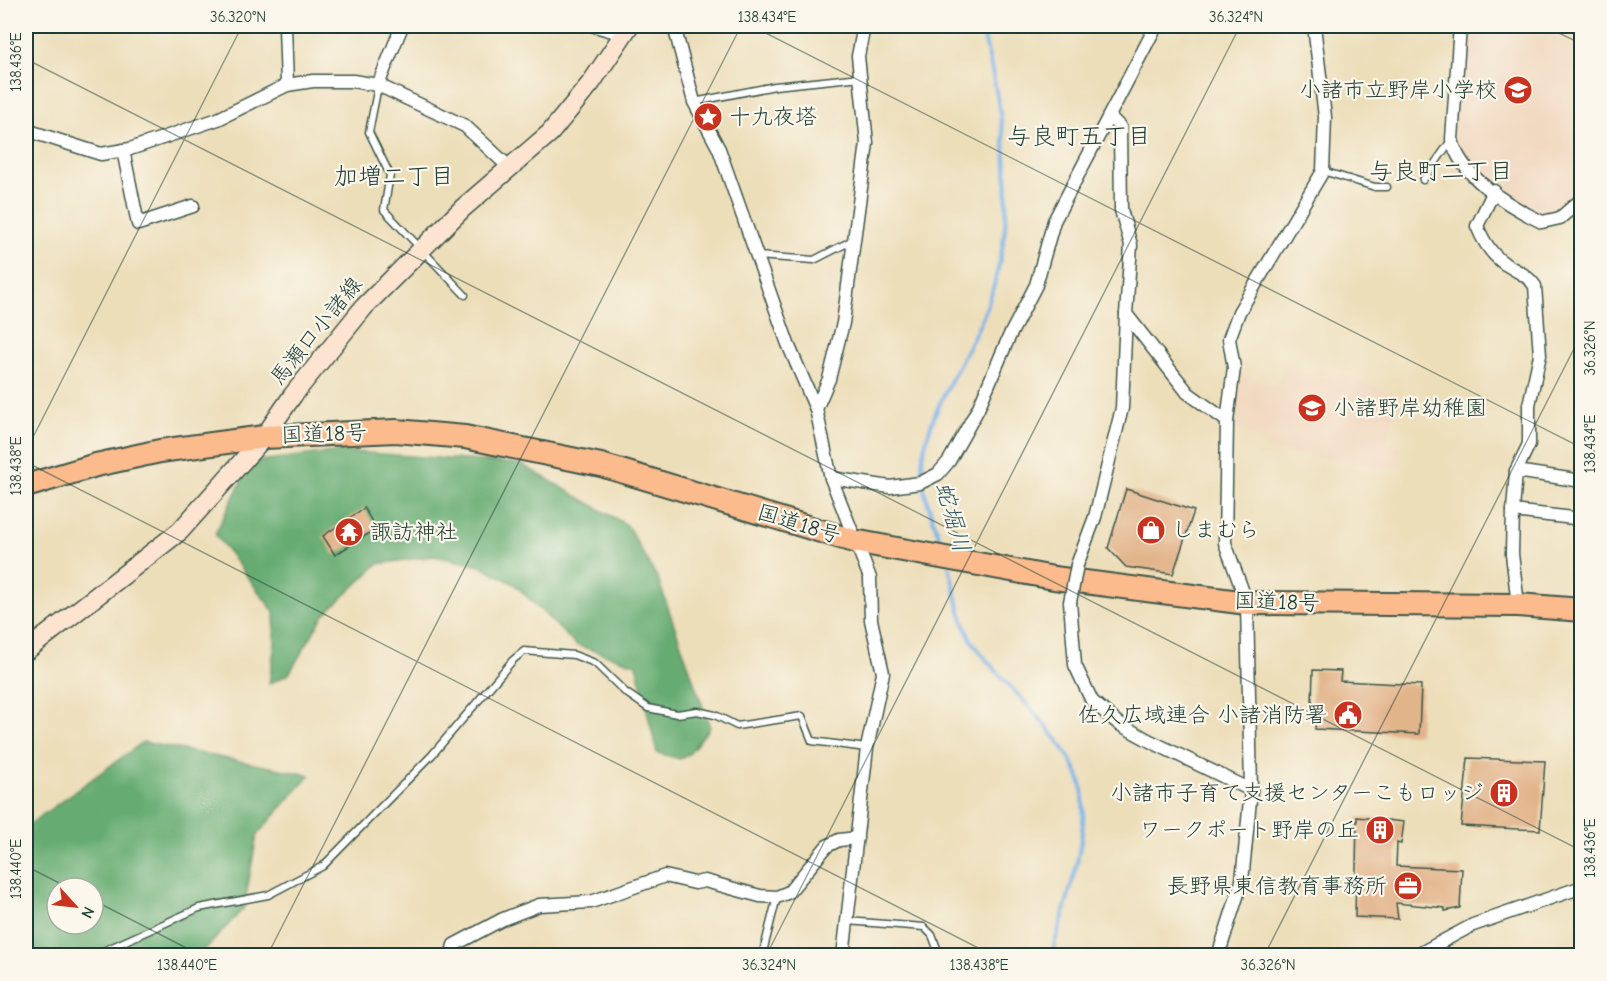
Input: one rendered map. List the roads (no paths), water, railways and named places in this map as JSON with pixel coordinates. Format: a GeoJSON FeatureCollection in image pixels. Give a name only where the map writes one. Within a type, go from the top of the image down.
{"type":"FeatureCollection","features":[{"type":"Feature","properties":{"kind":"highway","name":"国道18号"},"geometry":{"type":"LineString","coordinates":[[26,486],[96,465],[160,451],[264,437],[396,431],[465,437],[601,465],[854,541],[1054,578],[1247,603],[1518,606],[1581,610]]}},
{"type":"Feature","properties":{"kind":"main road","name":"馬瀬口小諸線"},"geometry":{"type":"LineString","coordinates":[[26,651],[180,531],[264,437],[293,395],[364,307],[463,208],[511,169],[550,133],[591,83],[626,30]]}},
{"type":"Feature","properties":{"kind":"street"},"geometry":{"type":"LineString","coordinates":[[285,26],[287,85]]}},
{"type":"Feature","properties":{"kind":"street"},"geometry":{"type":"LineString","coordinates":[[378,85],[402,26]]}},
{"type":"Feature","properties":{"kind":"street"},"geometry":{"type":"LineString","coordinates":[[595,26],[626,30]]}},
{"type":"Feature","properties":{"kind":"street"},"geometry":{"type":"LineString","coordinates":[[674,26],[694,102],[719,148],[755,256],[788,344],[816,409],[831,478],[870,578],[871,620],[883,673],[867,748],[843,956]]}},
{"type":"Feature","properties":{"kind":"street"},"geometry":{"type":"LineString","coordinates":[[816,409],[829,379],[843,323],[867,143],[858,56],[864,26]]}},
{"type":"Feature","properties":{"kind":"street"},"geometry":{"type":"LineString","coordinates":[[831,478],[890,487],[920,483],[938,474],[949,461],[978,409],[1009,337],[1036,285],[1054,221],[1156,26]]}},
{"type":"Feature","properties":{"kind":"street"},"geometry":{"type":"LineString","coordinates":[[1218,956],[1242,881],[1251,790],[1247,603],[1225,543],[1227,421],[1234,368],[1228,339],[1239,312],[1323,171],[1325,117],[1314,26]]}},
{"type":"Feature","properties":{"kind":"street"},"geometry":{"type":"LineString","coordinates":[[1460,26],[1452,139],[1455,154],[1494,191],[1542,222],[1560,218],[1581,200]]}},
{"type":"Feature","properties":{"kind":"street"},"geometry":{"type":"LineString","coordinates":[[26,130],[101,154],[123,150],[218,119],[287,85],[313,81],[353,81],[378,85],[465,126],[511,169]]}},
{"type":"Feature","properties":{"kind":"street"},"geometry":{"type":"LineString","coordinates":[[1109,116],[1120,127],[1121,210],[1131,245],[1122,408],[1095,517],[1077,565],[1070,602],[1075,665],[1092,701],[1119,724],[1251,790]]}},
{"type":"Feature","properties":{"kind":"street"},"geometry":{"type":"LineString","coordinates":[[123,150],[138,224],[193,206]]}},
{"type":"Feature","properties":{"kind":"street"},"geometry":{"type":"LineString","coordinates":[[1494,191],[1477,226],[1482,240],[1503,262],[1530,279],[1535,286],[1540,355],[1529,405],[1529,444],[1516,471],[1512,554],[1518,606]]}},
{"type":"Feature","properties":{"kind":"street"},"geometry":{"type":"LineString","coordinates":[[1126,314],[1188,393],[1227,421]]}},
{"type":"Feature","properties":{"kind":"street"},"geometry":{"type":"LineString","coordinates":[[1516,471],[1581,481]]}},
{"type":"Feature","properties":{"kind":"street"},"geometry":{"type":"LineString","coordinates":[[1514,511],[1581,519]]}},
{"type":"Feature","properties":{"kind":"street"},"geometry":{"type":"LineString","coordinates":[[451,956],[454,945],[503,919],[539,905],[591,902],[665,876],[695,883],[705,881],[760,896],[777,897],[789,892],[827,846],[839,840],[857,838]]}},
{"type":"Feature","properties":{"kind":"street"},"geometry":{"type":"LineString","coordinates":[[1415,956],[1473,926],[1581,887]]}},
{"type":"Feature","properties":{"kind":"lane"},"geometry":{"type":"LineString","coordinates":[[694,102],[774,86],[861,77]]}},
{"type":"Feature","properties":{"kind":"lane"},"geometry":{"type":"LineString","coordinates":[[378,85],[369,132],[390,175],[384,210],[465,296]]}},
{"type":"Feature","properties":{"kind":"lane"},"geometry":{"type":"LineString","coordinates":[[1423,180],[1452,139]]}},
{"type":"Feature","properties":{"kind":"lane"},"geometry":{"type":"LineString","coordinates":[[1323,171],[1375,187],[1387,188]]}},
{"type":"Feature","properties":{"kind":"lane"},"geometry":{"type":"LineString","coordinates":[[755,256],[814,260],[854,240]]}},
{"type":"Feature","properties":{"kind":"lane"},"geometry":{"type":"LineString","coordinates":[[92,956],[199,908],[268,895],[323,866],[432,755],[513,660],[524,651],[574,655],[595,663],[625,692],[648,708],[677,714],[697,711],[715,715],[736,726],[802,716],[812,741],[867,748]]}},
{"type":"Feature","properties":{"kind":"lane"},"geometry":{"type":"LineString","coordinates":[[762,956],[777,897]]}},
{"type":"Feature","properties":{"kind":"lane"},"geometry":{"type":"LineString","coordinates":[[847,921],[924,927],[932,935],[940,956]]}},
{"type":"Feature","properties":{"kind":"waterway","name":"蛇堀川"},"geometry":{"type":"LineString","coordinates":[[943,548],[923,486],[923,458],[927,438],[942,398],[987,307],[1005,231],[1007,202],[1004,142],[995,83],[981,26]]}},
{"type":"Feature","properties":{"kind":"waterway","name":"蛇堀川"},"geometry":{"type":"LineString","coordinates":[[949,567],[961,616],[972,641],[1054,735],[1078,776],[1083,795],[1082,835],[1078,856],[1051,956]]}},
{"type":"Feature","properties":{"kind":"place","name":"小諸市立野岸小学校"},"geometry":{"type":"Point","coordinates":[1518,90]}},
{"type":"Feature","properties":{"kind":"place","name":"十九夜塔"},"geometry":{"type":"Point","coordinates":[708,117]}},
{"type":"Feature","properties":{"kind":"place","name":"小諸野岸幼稚園"},"geometry":{"type":"Point","coordinates":[1312,408]}},
{"type":"Feature","properties":{"kind":"place","name":"しまむら"},"geometry":{"type":"Point","coordinates":[1151,530]}},
{"type":"Feature","properties":{"kind":"place","name":"諏訪神社"},"geometry":{"type":"Point","coordinates":[349,532]}},
{"type":"Feature","properties":{"kind":"place","name":"佐久広域連合 小諸消防署"},"geometry":{"type":"Point","coordinates":[1348,715]}},
{"type":"Feature","properties":{"kind":"place","name":"小諸市子育て支援センターこもロッジ"},"geometry":{"type":"Point","coordinates":[1504,793]}},
{"type":"Feature","properties":{"kind":"place","name":"ワークポート野岸の丘"},"geometry":{"type":"Point","coordinates":[1380,830]}},
{"type":"Feature","properties":{"kind":"place","name":"長野県東信教育事務所"},"geometry":{"type":"Point","coordinates":[1408,886]}},
{"type":"Feature","properties":{"kind":"district","name":"与良町五丁目"},"geometry":{"type":"Point","coordinates":[1079,136]}},
{"type":"Feature","properties":{"kind":"district","name":"与良町二丁目"},"geometry":{"type":"Point","coordinates":[1441,171]}},
{"type":"Feature","properties":{"kind":"district","name":"加増二丁目"},"geometry":{"type":"Point","coordinates":[394,176]}}]}
